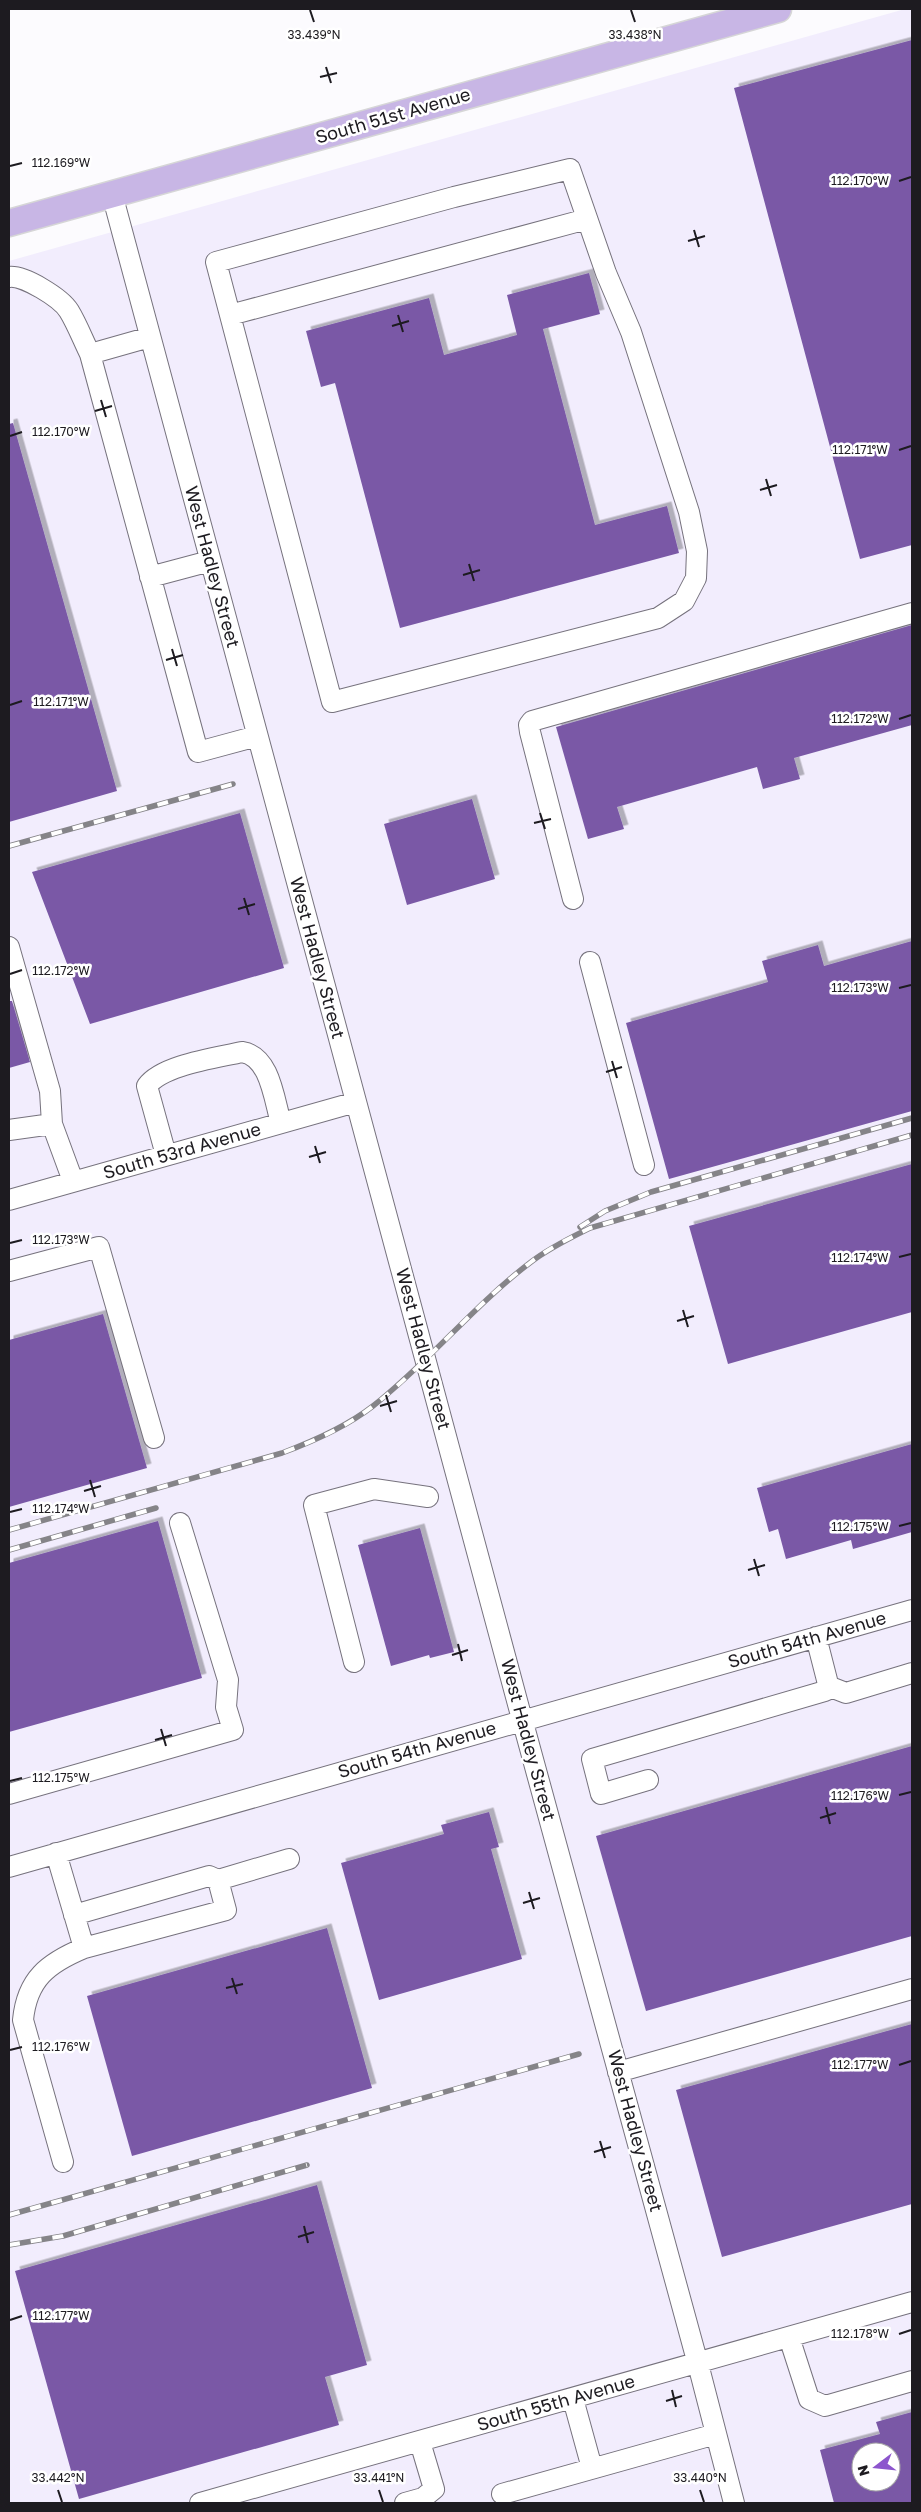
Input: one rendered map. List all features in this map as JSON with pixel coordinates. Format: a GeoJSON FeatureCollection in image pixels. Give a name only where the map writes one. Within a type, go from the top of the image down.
{"type":"FeatureCollection","features":[{"type":"Feature","properties":{"kind":"main road","name":"South 51st Avenue"},"geometry":{"type":"LineString","coordinates":[[9,223],[778,9]]}},
{"type":"Feature","properties":{"kind":"street"},"geometry":{"type":"LineString","coordinates":[[570,170],[587,219],[631,332],[688,512],[697,551],[696,578],[684,602],[658,618],[332,702],[216,262],[454,197],[570,170]]}},
{"type":"Feature","properties":{"kind":"street","name":"West Hadley Street"},"geometry":{"type":"LineString","coordinates":[[112,194],[734,2503]]}},
{"type":"Feature","properties":{"kind":"street"},"geometry":{"type":"LineString","coordinates":[[230,315],[587,219]]}},
{"type":"Feature","properties":{"kind":"street"},"geometry":{"type":"LineString","coordinates":[[9,277],[20,278],[48,293],[68,310],[90,354],[198,752],[258,736]]}},
{"type":"Feature","properties":{"kind":"street"},"geometry":{"type":"LineString","coordinates":[[90,354],[150,337]]}},
{"type":"Feature","properties":{"kind":"street"},"geometry":{"type":"LineString","coordinates":[[150,577],[210,561]]}},
{"type":"Feature","properties":{"kind":"street"},"geometry":{"type":"LineString","coordinates":[[573,899],[530,732],[529,725],[532,722],[912,613]]}},
{"type":"Feature","properties":{"kind":"street"},"geometry":{"type":"LineString","coordinates":[[9,947],[50,1091],[52,1124],[73,1182]]}},
{"type":"Feature","properties":{"kind":"street"},"geometry":{"type":"LineString","coordinates":[[590,962],[644,1165]]}},
{"type":"Feature","properties":{"kind":"street"},"geometry":{"type":"LineString","coordinates":[[166,1155],[147,1086],[152,1079],[164,1072],[242,1052],[251,1053],[263,1063],[281,1123]]}},
{"type":"Feature","properties":{"kind":"street","name":"South 53rd Avenue"},"geometry":{"type":"LineString","coordinates":[[9,1200],[356,1102]]}},
{"type":"Feature","properties":{"kind":"street"},"geometry":{"type":"LineString","coordinates":[[9,1130],[52,1124]]}},
{"type":"Feature","properties":{"kind":"street"},"geometry":{"type":"LineString","coordinates":[[9,1271],[99,1247],[154,1438]]}},
{"type":"Feature","properties":{"kind":"street"},"geometry":{"type":"LineString","coordinates":[[354,1662],[314,1505],[374,1489],[428,1497]]}},
{"type":"Feature","properties":{"kind":"street"},"geometry":{"type":"LineString","coordinates":[[9,1794],[233,1730],[226,1707],[228,1680],[180,1523]]}},
{"type":"Feature","properties":{"kind":"street","name":"South 54th Avenue"},"geometry":{"type":"LineString","coordinates":[[9,1867],[912,1610]]}},
{"type":"Feature","properties":{"kind":"street"},"geometry":{"type":"LineString","coordinates":[[648,1780],[601,1794],[592,1759],[825,1691],[828,1686],[816,1637]]}},
{"type":"Feature","properties":{"kind":"street"},"geometry":{"type":"LineString","coordinates":[[828,1686],[846,1693],[912,1673]]}},
{"type":"Feature","properties":{"kind":"street"},"geometry":{"type":"LineString","coordinates":[[56,1853],[84,1948]]}},
{"type":"Feature","properties":{"kind":"street"},"geometry":{"type":"LineString","coordinates":[[74,1915],[209,1876],[218,1880],[289,1859]]}},
{"type":"Feature","properties":{"kind":"street"},"geometry":{"type":"LineString","coordinates":[[63,2162],[23,2020],[24,2004],[38,1975],[61,1958],[84,1948],[226,1910],[218,1880]]}},
{"type":"Feature","properties":{"kind":"street"},"geometry":{"type":"LineString","coordinates":[[618,2072],[912,1989]]}},
{"type":"Feature","properties":{"kind":"street","name":"South 55th Avenue"},"geometry":{"type":"LineString","coordinates":[[200,2503],[698,2364],[912,2302]]}},
{"type":"Feature","properties":{"kind":"street"},"geometry":{"type":"LineString","coordinates":[[790,2337],[809,2399],[825,2406],[912,2381]]}},
{"type":"Feature","properties":{"kind":"street"},"geometry":{"type":"LineString","coordinates":[[573,2399],[592,2468]]}},
{"type":"Feature","properties":{"kind":"street"},"geometry":{"type":"LineString","coordinates":[[502,2494],[716,2434]]}},
{"type":"Feature","properties":{"kind":"street"},"geometry":{"type":"LineString","coordinates":[[405,2503],[423,2498],[434,2489],[420,2442]]}},
{"type":"Feature","properties":{"kind":"shaded area"},"geometry":{"type":"Polygon","coordinates":[[[905,9],[912,9],[912,2503],[9,2503],[9,261],[905,9]]]}},
{"type":"Feature","properties":{"kind":"building"},"geometry":{"type":"Polygon","coordinates":[[[912,40],[912,545],[860,559],[734,88],[912,40]]]}},
{"type":"Feature","properties":{"kind":"building"},"geometry":{"type":"Polygon","coordinates":[[[589,273],[600,314],[543,329],[595,525],[667,506],[679,553],[400,628],[335,383],[321,387],[306,331],[429,298],[444,355],[517,335],[507,295],[589,273]]]}},
{"type":"Feature","properties":{"kind":"building"},"geometry":{"type":"Polygon","coordinates":[[[13,423],[117,791],[9,822],[9,424],[13,423]]]}},
{"type":"Feature","properties":{"kind":"building"},"geometry":{"type":"Polygon","coordinates":[[[912,625],[912,725],[794,758],[800,779],[763,789],[757,767],[617,807],[624,829],[588,839],[556,727],[912,625]]]}},
{"type":"Feature","properties":{"kind":"building"},"geometry":{"type":"Polygon","coordinates":[[[472,799],[495,879],[407,905],[384,824],[472,799]]]}},
{"type":"Feature","properties":{"kind":"building"},"geometry":{"type":"Polygon","coordinates":[[[240,813],[284,968],[90,1024],[32,872],[240,813]]]}},
{"type":"Feature","properties":{"kind":"building"},"geometry":{"type":"Polygon","coordinates":[[[912,941],[912,1111],[669,1179],[626,1023],[768,982],[762,961],[818,945],[824,966],[912,941]]]}},
{"type":"Feature","properties":{"kind":"building"},"geometry":{"type":"Polygon","coordinates":[[[9,1001],[12,1001],[30,1062],[9,1068],[9,1001]]]}},
{"type":"Feature","properties":{"kind":"building"},"geometry":{"type":"Polygon","coordinates":[[[912,1164],[912,1312],[728,1364],[689,1226],[912,1164]]]}},
{"type":"Feature","properties":{"kind":"building"},"geometry":{"type":"Polygon","coordinates":[[[103,1314],[147,1468],[9,1507],[9,1340],[103,1314]]]}},
{"type":"Feature","properties":{"kind":"building"},"geometry":{"type":"Polygon","coordinates":[[[912,1444],[912,1532],[853,1549],[851,1540],[786,1559],[778,1529],[769,1532],[757,1488],[912,1444]]]}},
{"type":"Feature","properties":{"kind":"building"},"geometry":{"type":"Polygon","coordinates":[[[158,1521],[202,1678],[9,1732],[9,1563],[158,1521]]]}},
{"type":"Feature","properties":{"kind":"building"},"geometry":{"type":"Polygon","coordinates":[[[420,1528],[454,1652],[430,1658],[429,1655],[391,1666],[358,1545],[420,1528]]]}},
{"type":"Feature","properties":{"kind":"building"},"geometry":{"type":"Polygon","coordinates":[[[912,1746],[912,1936],[646,2011],[596,1836],[912,1746]]]}},
{"type":"Feature","properties":{"kind":"building"},"geometry":{"type":"Polygon","coordinates":[[[489,1812],[499,1847],[491,1849],[522,1959],[379,2000],[341,1863],[444,1834],[441,1825],[489,1812]]]}},
{"type":"Feature","properties":{"kind":"building"},"geometry":{"type":"Polygon","coordinates":[[[327,1928],[372,2088],[132,2156],[87,1996],[327,1928]]]}},
{"type":"Feature","properties":{"kind":"building"},"geometry":{"type":"Polygon","coordinates":[[[912,2024],[912,2204],[722,2257],[676,2090],[912,2024]]]}},
{"type":"Feature","properties":{"kind":"building"},"geometry":{"type":"Polygon","coordinates":[[[317,2185],[367,2365],[325,2377],[339,2425],[79,2499],[15,2271],[317,2185]]]}},
{"type":"Feature","properties":{"kind":"building"},"geometry":{"type":"Polygon","coordinates":[[[912,2412],[912,2503],[834,2503],[820,2450],[880,2434],[876,2422],[912,2412]]]}},
{"type":"Feature","properties":{"kind":"railway"},"geometry":{"type":"LineString","coordinates":[[9,846],[233,784]]}},
{"type":"Feature","properties":{"kind":"railway"},"geometry":{"type":"LineString","coordinates":[[580,1227],[605,1211],[651,1192],[912,1118]]}},
{"type":"Feature","properties":{"kind":"railway"},"geometry":{"type":"LineString","coordinates":[[9,1530],[282,1453],[329,1433],[363,1414],[394,1389],[490,1296],[531,1262],[567,1239],[590,1228],[912,1135]]}},
{"type":"Feature","properties":{"kind":"railway"},"geometry":{"type":"LineString","coordinates":[[9,1550],[156,1508]]}},
{"type":"Feature","properties":{"kind":"railway"},"geometry":{"type":"LineString","coordinates":[[9,2215],[579,2054]]}},
{"type":"Feature","properties":{"kind":"railway"},"geometry":{"type":"LineString","coordinates":[[9,2245],[63,2236],[307,2165]]}}]}
